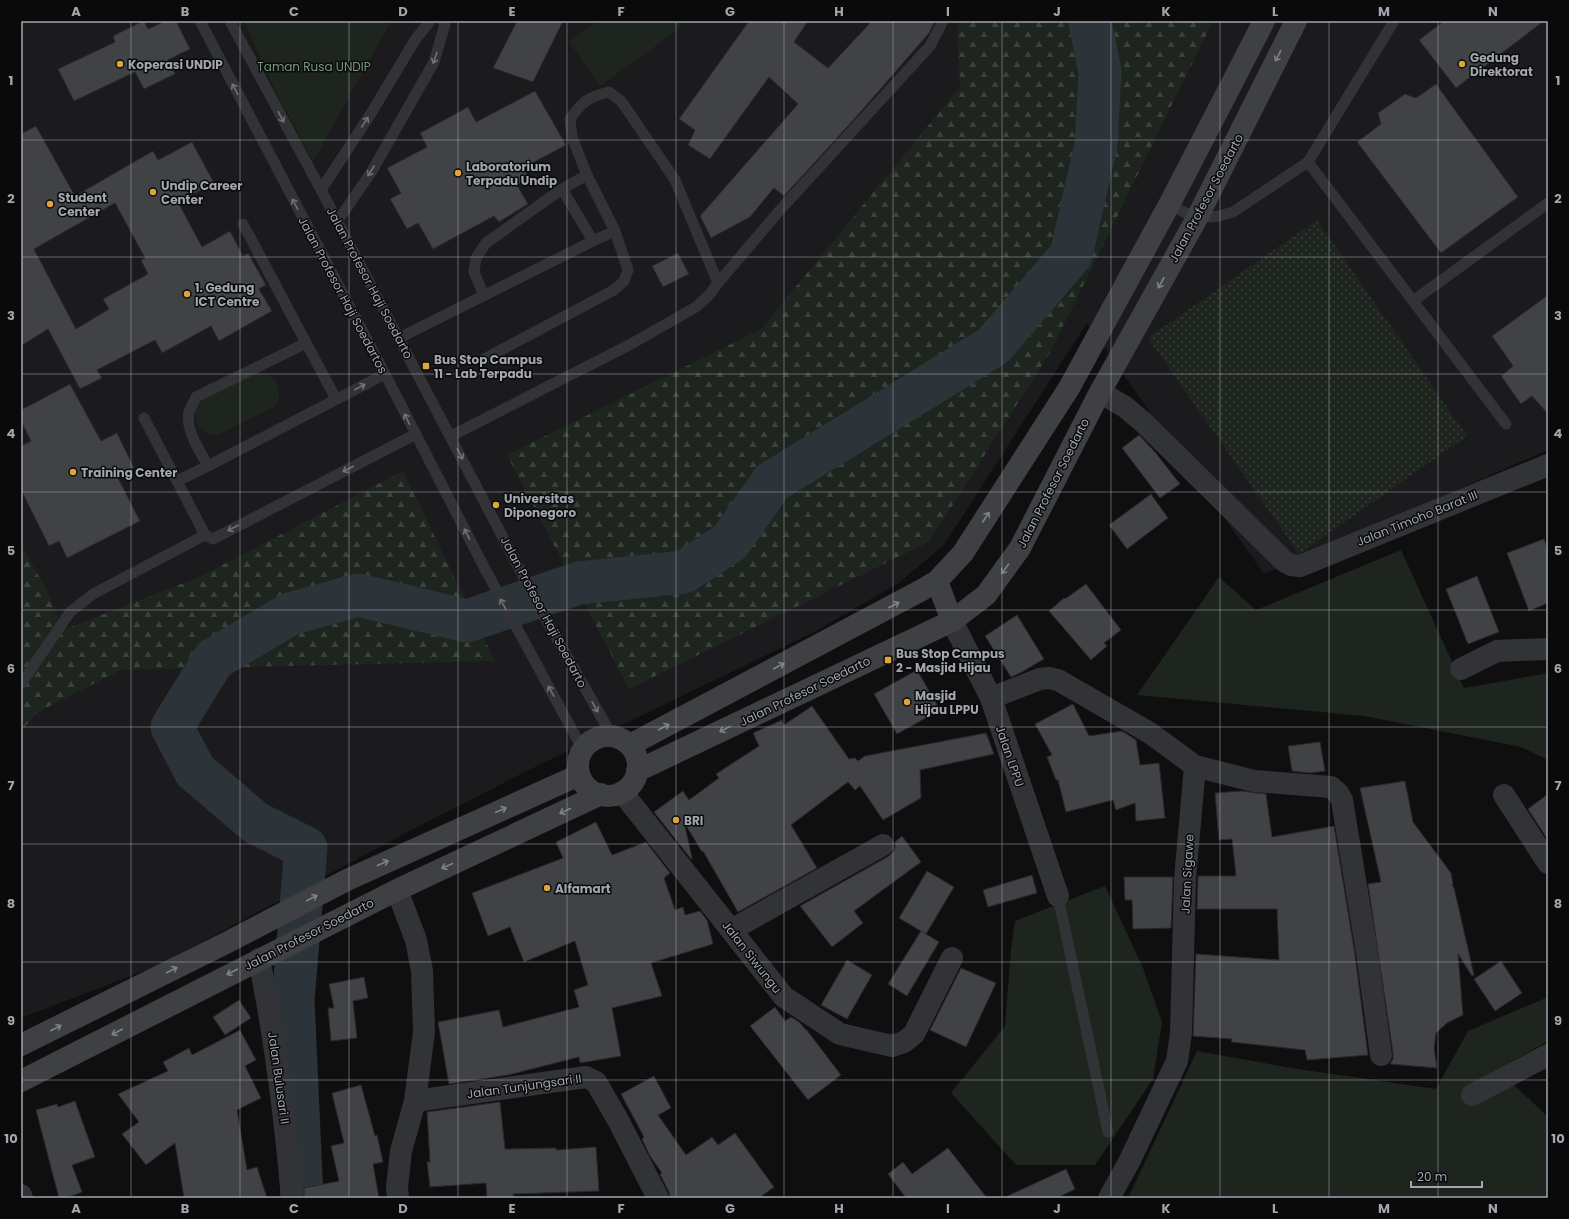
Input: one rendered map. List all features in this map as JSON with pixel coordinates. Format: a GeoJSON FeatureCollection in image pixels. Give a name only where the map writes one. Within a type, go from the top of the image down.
{"type":"FeatureCollection","features":[{"type":"Feature","properties":{"kind":"street"},"geometry":{"type":"LineString","coordinates":[[621,741],[911,597],[938,581],[963,553],[1069,388],[1169,205],[1264,21]]}},
{"type":"Feature","properties":{"kind":"street","name":"Jalan Profesor Soedarto"},"geometry":{"type":"LineString","coordinates":[[637,771],[952,621],[986,595],[1020,548],[1100,392],[1197,218],[1296,21]]}},
{"type":"Feature","properties":{"kind":"street","name":"Jalan Timoho Barat III"},"geometry":{"type":"LineString","coordinates":[[1100,392],[1125,407],[1142,422],[1285,562],[1292,565],[1300,566],[1547,470]]}},
{"type":"Feature","properties":{"kind":"street"},"geometry":{"type":"LineString","coordinates":[[938,581],[952,621]]}},
{"type":"Feature","properties":{"kind":"street","name":"Jalan LPPU"},"geometry":{"type":"LineString","coordinates":[[952,621],[991,698],[1058,896]]}},
{"type":"Feature","properties":{"kind":"street"},"geometry":{"type":"LineString","coordinates":[[1461,669],[1497,651],[1548,649]]}},
{"type":"Feature","properties":{"kind":"street"},"geometry":{"type":"LineString","coordinates":[[991,698],[1040,679],[1049,678],[1058,680],[1150,733],[1194,766],[1254,781],[1331,787],[1338,793],[1342,800],[1380,1055]]}},
{"type":"Feature","properties":{"kind":"street"},"geometry":{"type":"LineString","coordinates":[[601,794],[585,785],[579,775],[578,766],[579,758],[588,744],[603,736],[621,741],[637,758],[637,771],[631,783],[622,792]]}},
{"type":"Feature","properties":{"kind":"street","name":"Jalan Sigawe"},"geometry":{"type":"LineString","coordinates":[[1109,1198],[1129,1162],[1177,1061],[1181,1033],[1185,879],[1194,766]]}},
{"type":"Feature","properties":{"kind":"street"},"geometry":{"type":"LineString","coordinates":[[21,1045],[228,942],[277,915],[347,880],[579,775]]}},
{"type":"Feature","properties":{"kind":"street","name":"Jalan Profesor Soedarto"},"geometry":{"type":"LineString","coordinates":[[21,1081],[397,890],[601,794],[611,795],[622,792]]}},
{"type":"Feature","properties":{"kind":"street","name":"Jalan Siwungu"},"geometry":{"type":"LineString","coordinates":[[622,792],[784,997],[840,1034],[892,1046],[904,1042],[914,1034],[952,958]]}},
{"type":"Feature","properties":{"kind":"street"},"geometry":{"type":"LineString","coordinates":[[1504,795],[1548,863]]}},
{"type":"Feature","properties":{"kind":"street"},"geometry":{"type":"LineString","coordinates":[[731,930],[883,845]]}},
{"type":"Feature","properties":{"kind":"street"},"geometry":{"type":"LineString","coordinates":[[397,890],[416,940],[422,971],[424,1032],[415,1101],[400,1151],[398,1198]]}},
{"type":"Feature","properties":{"kind":"street","name":"Jalan Bulusari II"},"geometry":{"type":"LineString","coordinates":[[259,959],[269,1006],[284,1112],[292,1198]]}},
{"type":"Feature","properties":{"kind":"street"},"geometry":{"type":"LineString","coordinates":[[1472,1095],[1548,1055]]}},
{"type":"Feature","properties":{"kind":"street","name":"Jalan Tunjungsari II"},"geometry":{"type":"LineString","coordinates":[[415,1101],[586,1077],[596,1082],[618,1120],[658,1198]]}},
{"type":"Feature","properties":{"kind":"lane","name":"Jalan Profesor Haji Soedartos"},"geometry":{"type":"LineString","coordinates":[[200,21],[385,374],[484,569],[583,750]]}},
{"type":"Feature","properties":{"kind":"lane","name":"Jalan Profesor Haji Soedarto"},"geometry":{"type":"LineString","coordinates":[[230,21],[451,436],[542,612],[621,741]]}},
{"type":"Feature","properties":{"kind":"lane"},"geometry":{"type":"LineString","coordinates":[[321,190],[370,115],[415,40],[430,21]]}},
{"type":"Feature","properties":{"kind":"lane"},"geometry":{"type":"LineString","coordinates":[[337,222],[372,171],[434,62],[445,24],[443,21]]}},
{"type":"Feature","properties":{"kind":"lane"},"geometry":{"type":"LineString","coordinates":[[451,436],[631,344],[696,307],[709,295],[780,210],[930,46],[943,21]]}},
{"type":"Feature","properties":{"kind":"lane"},"geometry":{"type":"LineString","coordinates":[[1169,205],[1197,218],[1219,216],[1233,212],[1308,162],[1394,21]]}},
{"type":"Feature","properties":{"kind":"lane"},"geometry":{"type":"LineString","coordinates":[[484,359],[614,290],[624,281],[628,270],[615,231],[587,175],[572,137],[570,119],[581,104],[598,95],[609,92],[621,101],[674,180],[718,283]]}},
{"type":"Feature","properties":{"kind":"lane"},"geometry":{"type":"LineString","coordinates":[[1308,162],[1506,424]]}},
{"type":"Feature","properties":{"kind":"lane"},"geometry":{"type":"LineString","coordinates":[[484,296],[474,272],[476,258],[486,243],[562,189],[587,175]]}},
{"type":"Feature","properties":{"kind":"lane"},"geometry":{"type":"LineString","coordinates":[[562,189],[593,241]]}},
{"type":"Feature","properties":{"kind":"lane"},"geometry":{"type":"LineString","coordinates":[[1413,301],[1548,202]]}},
{"type":"Feature","properties":{"kind":"lane"},"geometry":{"type":"LineString","coordinates":[[243,224],[336,400]]}},
{"type":"Feature","properties":{"kind":"lane"},"geometry":{"type":"LineString","coordinates":[[399,338],[615,231]]}},
{"type":"Feature","properties":{"kind":"lane"},"geometry":{"type":"LineString","coordinates":[[208,466],[192,435],[189,424],[189,412],[196,397],[306,343]]}},
{"type":"Feature","properties":{"kind":"lane"},"geometry":{"type":"LineString","coordinates":[[177,481],[385,374]]}},
{"type":"Feature","properties":{"kind":"lane"},"geometry":{"type":"LineString","coordinates":[[144,418],[205,535],[213,539],[416,434]]}},
{"type":"Feature","properties":{"kind":"lane"},"geometry":{"type":"LineString","coordinates":[[21,684],[70,612],[94,594],[205,535]]}},
{"type":"Feature","properties":{"kind":"lane"},"geometry":{"type":"LineString","coordinates":[[1058,896],[1108,1132]]}},
{"type":"Feature","properties":{"kind":"shaded area","name":"Universitas Diponegoro"},"geometry":{"type":"Polygon","coordinates":[[[21,21],[1548,21],[1548,450],[1264,574],[1087,323],[944,545],[899,583],[814,632],[539,765],[417,827],[157,966],[21,1018],[21,21]]]}},
{"type":"Feature","properties":{"kind":"green space","name":"Taman Rusa UNDIP"},"geometry":{"type":"Polygon","coordinates":[[[244,21],[386,21],[390,23],[313,162],[276,92],[244,21]]]}},
{"type":"Feature","properties":{"kind":"green space"},"geometry":{"type":"Polygon","coordinates":[[[598,21],[677,21],[682,27],[600,86],[569,42],[598,21]]]}},
{"type":"Feature","properties":{"kind":"green space"},"geometry":{"type":"Polygon","coordinates":[[[957,21],[1213,21],[1051,351],[929,542],[629,689],[507,455],[761,329],[960,87],[957,21]]]}},
{"type":"Feature","properties":{"kind":"green space"},"geometry":{"type":"Polygon","coordinates":[[[1317,220],[1467,436],[1299,554],[1148,338],[1317,220]]]}},
{"type":"Feature","properties":{"kind":"green space"},"geometry":{"type":"Polygon","coordinates":[[[254,373],[268,375],[277,382],[279,397],[274,407],[216,436],[200,429],[196,422],[195,413],[201,400],[254,373]]]}},
{"type":"Feature","properties":{"kind":"green space"},"geometry":{"type":"Polygon","coordinates":[[[403,471],[495,661],[121,670],[38,712],[21,731],[21,544],[47,591],[63,630],[199,577],[403,471]]]}},
{"type":"Feature","properties":{"kind":"green space"},"geometry":{"type":"Polygon","coordinates":[[[1401,550],[1464,688],[1548,673],[1548,760],[1521,747],[1364,716],[1137,695],[1219,577],[1256,610],[1401,550]]]}},
{"type":"Feature","properties":{"kind":"green space"},"geometry":{"type":"Polygon","coordinates":[[[1105,886],[1143,968],[1162,1022],[1153,1079],[1095,1165],[1016,1165],[951,1093],[1005,1026],[1011,950],[1015,921],[1105,886]]]}},
{"type":"Feature","properties":{"kind":"green space"},"geometry":{"type":"Polygon","coordinates":[[[1548,997],[1548,1041],[1506,1065],[1509,1080],[1548,1117],[1548,1198],[1128,1198],[1197,1051],[1291,1068],[1436,1089],[1468,1031],[1548,997]]]}},
{"type":"Feature","properties":{"kind":"building","name":"Koperasi UNDIP"},"geometry":{"type":"Polygon","coordinates":[[[143,21],[148,29],[166,21],[176,21],[190,49],[168,60],[175,74],[144,89],[135,72],[74,101],[58,69],[115,42],[113,36],[143,21]]]}},
{"type":"Feature","properties":{"kind":"building"},"geometry":{"type":"Polygon","coordinates":[[[517,21],[563,21],[533,82],[493,68],[517,21]]]}},
{"type":"Feature","properties":{"kind":"building"},"geometry":{"type":"Polygon","coordinates":[[[749,21],[808,21],[794,42],[828,68],[872,21],[935,21],[929,33],[857,116],[784,196],[774,188],[750,217],[711,238],[700,216],[798,104],[769,77],[710,159],[688,145],[695,130],[679,119],[749,21]]]}},
{"type":"Feature","properties":{"kind":"building","name":"Gedung Direktorat"},"geometry":{"type":"Polygon","coordinates":[[[1444,21],[1544,21],[1456,88],[1419,40],[1444,21]]]}},
{"type":"Feature","properties":{"kind":"building"},"geometry":{"type":"Polygon","coordinates":[[[1436,84],[1518,197],[1441,253],[1357,142],[1381,124],[1378,113],[1405,94],[1416,98],[1436,84]]]}},
{"type":"Feature","properties":{"kind":"building","name":"Laboratorium Terpadu Undip"},"geometry":{"type":"Polygon","coordinates":[[[535,91],[566,145],[523,168],[529,178],[517,185],[528,204],[499,222],[494,216],[433,249],[418,223],[407,229],[390,199],[401,193],[387,168],[427,147],[420,133],[468,107],[476,122],[535,91]]]}},
{"type":"Feature","properties":{"kind":"building"},"geometry":{"type":"Polygon","coordinates":[[[36,126],[75,196],[153,151],[158,160],[192,142],[214,183],[178,202],[202,247],[230,231],[243,256],[248,253],[266,285],[259,289],[272,311],[219,341],[211,326],[162,353],[155,340],[97,370],[102,378],[80,389],[48,329],[21,346],[21,134],[36,126]],[[115,203],[34,249],[76,329],[109,309],[103,299],[148,274],[141,260],[145,258],[115,203]]]}},
{"type":"Feature","properties":{"kind":"building"},"geometry":{"type":"Polygon","coordinates":[[[678,253],[689,274],[663,287],[652,266],[678,253]]]}},
{"type":"Feature","properties":{"kind":"building"},"geometry":{"type":"Polygon","coordinates":[[[1548,295],[1548,414],[1532,396],[1521,404],[1501,376],[1513,366],[1492,336],[1548,295]]]}},
{"type":"Feature","properties":{"kind":"building","name":"Training Center"},"geometry":{"type":"Polygon","coordinates":[[[70,384],[101,441],[117,433],[134,468],[117,476],[140,521],[67,558],[59,541],[49,546],[21,490],[21,446],[31,441],[21,421],[21,410],[70,384]]]}},
{"type":"Feature","properties":{"kind":"building"},"geometry":{"type":"Polygon","coordinates":[[[1139,435],[1155,452],[1180,484],[1160,498],[1122,448],[1139,435]]]}},
{"type":"Feature","properties":{"kind":"building"},"geometry":{"type":"Polygon","coordinates":[[[1151,494],[1168,518],[1127,549],[1109,525],[1151,494]]]}},
{"type":"Feature","properties":{"kind":"building"},"geometry":{"type":"Polygon","coordinates":[[[1544,539],[1548,550],[1548,603],[1529,611],[1507,553],[1544,539]]]}},
{"type":"Feature","properties":{"kind":"building"},"geometry":{"type":"Polygon","coordinates":[[[1477,576],[1499,632],[1468,644],[1446,589],[1477,576]]]}},
{"type":"Feature","properties":{"kind":"building"},"geometry":{"type":"Polygon","coordinates":[[[1086,584],[1121,630],[1104,643],[1107,646],[1091,660],[1049,611],[1064,598],[1065,599],[1086,584]]]}},
{"type":"Feature","properties":{"kind":"building"},"geometry":{"type":"Polygon","coordinates":[[[1017,615],[1044,659],[1011,677],[985,636],[1017,615]]]}},
{"type":"Feature","properties":{"kind":"building","name":"Masjid Hijau LPPU"},"geometry":{"type":"Polygon","coordinates":[[[917,670],[940,710],[897,734],[874,694],[917,670]]]}},
{"type":"Feature","properties":{"kind":"building"},"geometry":{"type":"Polygon","coordinates":[[[1073,704],[1089,736],[1122,731],[1136,740],[1140,765],[1159,763],[1165,818],[1136,821],[1135,803],[1116,810],[1113,800],[1066,812],[1058,780],[1056,780],[1047,757],[1052,755],[1035,724],[1073,704]]]}},
{"type":"Feature","properties":{"kind":"building"},"geometry":{"type":"Polygon","coordinates":[[[812,706],[849,759],[855,758],[858,761],[865,756],[986,733],[994,754],[920,770],[921,798],[883,820],[860,786],[855,790],[848,782],[791,825],[817,868],[738,912],[703,851],[702,852],[684,822],[691,859],[654,812],[683,791],[689,800],[719,778],[716,774],[759,746],[753,733],[782,720],[784,725],[812,706]]]}},
{"type":"Feature","properties":{"kind":"building"},"geometry":{"type":"Polygon","coordinates":[[[1320,742],[1325,771],[1310,773],[1292,771],[1288,746],[1320,742]]]}},
{"type":"Feature","properties":{"kind":"building"},"geometry":{"type":"Polygon","coordinates":[[[1405,781],[1413,822],[1451,873],[1452,885],[1454,888],[1474,975],[1472,976],[1458,954],[1463,1015],[1447,1023],[1436,1033],[1434,1048],[1437,1068],[1390,1064],[1393,1059],[1393,1053],[1368,884],[1381,882],[1360,788],[1405,781]]]}},
{"type":"Feature","properties":{"kind":"building"},"geometry":{"type":"Polygon","coordinates":[[[1241,791],[1266,794],[1272,837],[1334,826],[1355,955],[1368,1055],[1307,1060],[1305,1050],[1231,1042],[1232,1039],[1193,1036],[1196,954],[1279,960],[1277,909],[1197,909],[1198,876],[1236,876],[1232,839],[1219,840],[1215,793],[1241,791]]]}},
{"type":"Feature","properties":{"kind":"building"},"geometry":{"type":"Polygon","coordinates":[[[1548,794],[1548,840],[1528,809],[1548,794]]]}},
{"type":"Feature","properties":{"kind":"building"},"geometry":{"type":"Polygon","coordinates":[[[596,822],[612,855],[646,842],[670,873],[664,878],[675,910],[683,907],[685,915],[700,911],[707,920],[713,944],[651,963],[662,996],[612,1008],[621,1056],[580,1063],[579,1057],[508,1075],[449,1084],[438,1022],[499,1010],[503,1027],[579,1007],[574,990],[588,985],[575,941],[524,962],[510,927],[488,936],[472,893],[563,858],[556,842],[596,822]]]}},
{"type":"Feature","properties":{"kind":"building"},"geometry":{"type":"Polygon","coordinates":[[[902,836],[921,862],[854,911],[863,923],[832,947],[800,906],[889,856],[894,851],[895,842],[902,836]]]}},
{"type":"Feature","properties":{"kind":"building"},"geometry":{"type":"Polygon","coordinates":[[[927,871],[954,887],[926,934],[899,918],[927,871]]]}},
{"type":"Feature","properties":{"kind":"building"},"geometry":{"type":"Polygon","coordinates":[[[1032,875],[1037,893],[988,907],[983,890],[1032,875]]]}},
{"type":"Feature","properties":{"kind":"building"},"geometry":{"type":"Polygon","coordinates":[[[1124,877],[1173,877],[1171,928],[1133,929],[1132,900],[1125,900],[1124,877]]]}},
{"type":"Feature","properties":{"kind":"building"},"geometry":{"type":"Polygon","coordinates":[[[921,931],[939,942],[907,996],[888,984],[921,931]]]}},
{"type":"Feature","properties":{"kind":"building"},"geometry":{"type":"Polygon","coordinates":[[[847,960],[872,975],[847,1019],[821,1005],[847,960]]]}},
{"type":"Feature","properties":{"kind":"building"},"geometry":{"type":"Polygon","coordinates":[[[1501,961],[1522,993],[1495,1011],[1474,979],[1501,961]]]}},
{"type":"Feature","properties":{"kind":"building"},"geometry":{"type":"Polygon","coordinates":[[[961,968],[996,983],[966,1047],[930,1030],[961,968]]]}},
{"type":"Feature","properties":{"kind":"building"},"geometry":{"type":"Polygon","coordinates":[[[364,977],[368,998],[353,1001],[357,1038],[331,1041],[328,1008],[334,1008],[329,984],[364,977]]]}},
{"type":"Feature","properties":{"kind":"building"},"geometry":{"type":"Polygon","coordinates":[[[239,1000],[251,1018],[225,1035],[213,1017],[239,1000]]]}},
{"type":"Feature","properties":{"kind":"building"},"geometry":{"type":"Polygon","coordinates":[[[775,1007],[785,1021],[791,1017],[806,1029],[841,1075],[808,1100],[750,1026],[775,1007]]]}},
{"type":"Feature","properties":{"kind":"building"},"geometry":{"type":"Polygon","coordinates":[[[240,1030],[256,1060],[245,1066],[261,1098],[237,1110],[247,1170],[257,1167],[267,1198],[184,1198],[175,1143],[146,1165],[122,1134],[139,1122],[118,1094],[168,1071],[163,1062],[189,1048],[192,1055],[240,1030]]]}},
{"type":"Feature","properties":{"kind":"building"},"geometry":{"type":"Polygon","coordinates":[[[654,1076],[671,1108],[658,1115],[686,1155],[712,1137],[718,1145],[735,1133],[774,1187],[759,1198],[670,1198],[669,1192],[660,1174],[662,1173],[650,1156],[642,1139],[644,1137],[621,1094],[654,1076]]]}},
{"type":"Feature","properties":{"kind":"building"},"geometry":{"type":"Polygon","coordinates":[[[361,1085],[375,1136],[377,1135],[383,1162],[373,1164],[379,1198],[304,1198],[304,1188],[339,1181],[331,1146],[344,1143],[332,1093],[361,1085]]]}},
{"type":"Feature","properties":{"kind":"building"},"geometry":{"type":"Polygon","coordinates":[[[75,1101],[95,1157],[72,1165],[82,1192],[66,1198],[59,1198],[36,1110],[57,1104],[58,1107],[75,1101]]]}},
{"type":"Feature","properties":{"kind":"building"},"geometry":{"type":"Polygon","coordinates":[[[500,1102],[505,1149],[556,1148],[556,1150],[596,1147],[599,1191],[513,1194],[514,1198],[487,1198],[486,1183],[430,1187],[427,1162],[430,1162],[427,1112],[500,1102]]]}},
{"type":"Feature","properties":{"kind":"building"},"geometry":{"type":"Polygon","coordinates":[[[948,1148],[987,1198],[906,1198],[888,1174],[903,1162],[912,1174],[948,1148]]]}},
{"type":"Feature","properties":{"kind":"building"},"geometry":{"type":"Polygon","coordinates":[[[1066,1169],[1075,1189],[1057,1198],[1003,1198],[1066,1169]]]}},
{"type":"Feature","properties":{"kind":"waterway"},"geometry":{"type":"LineString","coordinates":[[302,1198],[293,1000],[306,848],[256,823],[195,771],[172,727],[214,659],[290,614],[358,595],[467,621],[579,583],[684,572],[730,542],[772,482],[993,346],[1071,255],[1096,145],[1100,72],[1090,21]]}},
{"type":"Feature","properties":{"kind":"place","name":"Koperasi UNDIP"},"geometry":{"type":"Point","coordinates":[120,64]}},
{"type":"Feature","properties":{"kind":"place","name":"Gedung Direktorat"},"geometry":{"type":"Point","coordinates":[1462,64]}},
{"type":"Feature","properties":{"kind":"place","name":"Laboratorium Terpadu Undip"},"geometry":{"type":"Point","coordinates":[458,173]}},
{"type":"Feature","properties":{"kind":"place","name":"Undip Career Center"},"geometry":{"type":"Point","coordinates":[153,192]}},
{"type":"Feature","properties":{"kind":"place","name":"Student Center"},"geometry":{"type":"Point","coordinates":[50,204]}},
{"type":"Feature","properties":{"kind":"place","name":"1. Gedung ICT Centre"},"geometry":{"type":"Point","coordinates":[187,294]}},
{"type":"Feature","properties":{"kind":"place","name":"Bus Stop Campus 11 - Lab Terpadu"},"geometry":{"type":"Point","coordinates":[426,366]}},
{"type":"Feature","properties":{"kind":"place","name":"Training Center"},"geometry":{"type":"Point","coordinates":[73,472]}},
{"type":"Feature","properties":{"kind":"place","name":"Universitas Diponegoro"},"geometry":{"type":"Point","coordinates":[496,505]}},
{"type":"Feature","properties":{"kind":"place","name":"Bus Stop Campus 2 - Masjid Hijau"},"geometry":{"type":"Point","coordinates":[888,660]}},
{"type":"Feature","properties":{"kind":"place","name":"Masjid Hijau LPPU"},"geometry":{"type":"Point","coordinates":[907,702]}},
{"type":"Feature","properties":{"kind":"place","name":"BRI"},"geometry":{"type":"Point","coordinates":[676,820]}},
{"type":"Feature","properties":{"kind":"place","name":"Alfamart"},"geometry":{"type":"Point","coordinates":[547,888]}}]}
